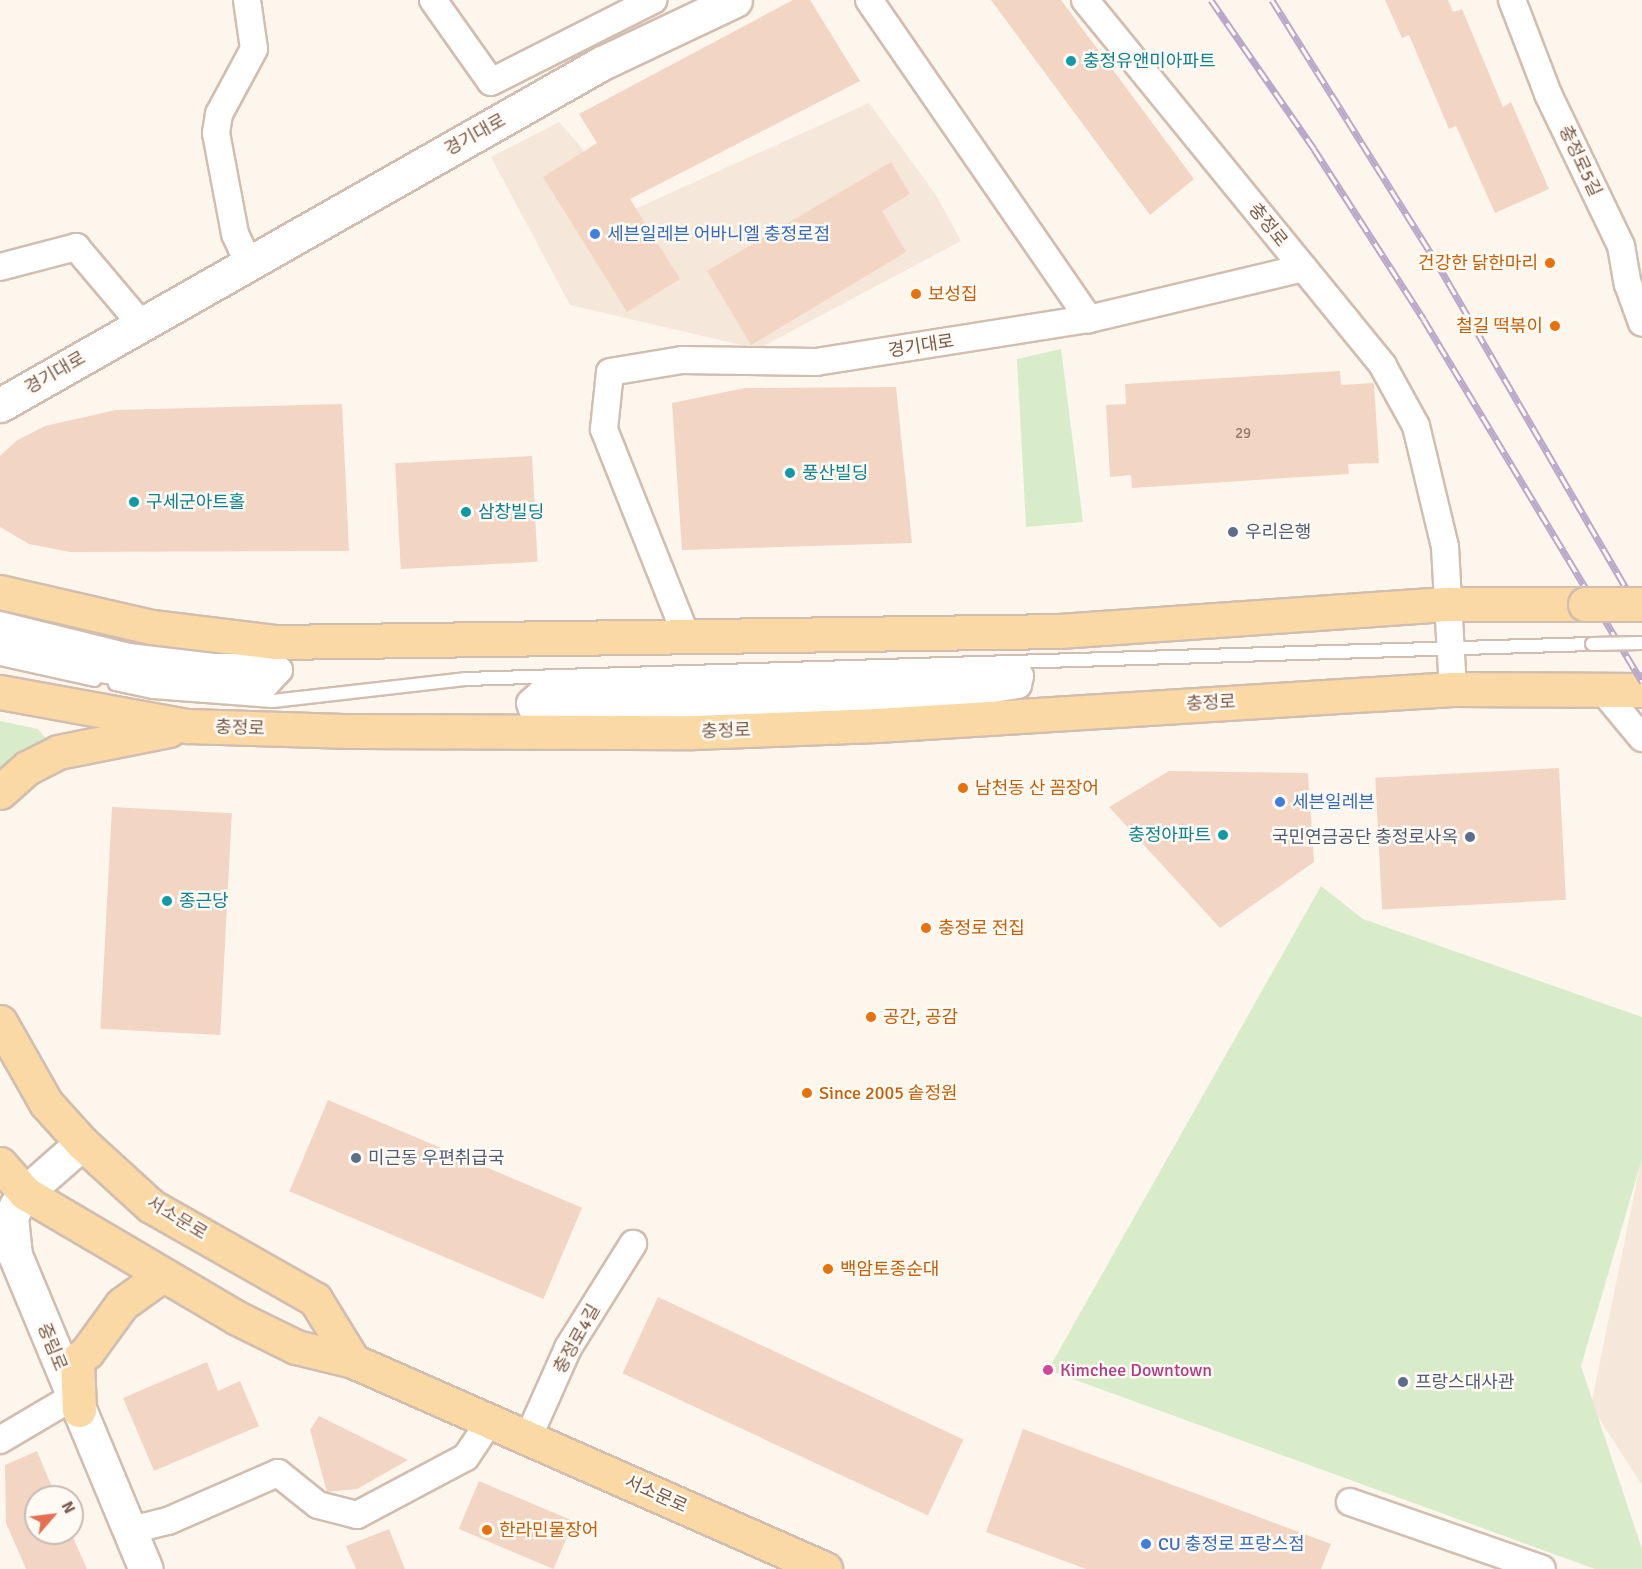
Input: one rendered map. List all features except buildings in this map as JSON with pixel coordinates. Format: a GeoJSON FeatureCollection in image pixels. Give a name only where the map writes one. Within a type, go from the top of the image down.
{"type":"FeatureCollection","features":[{"type":"Feature","properties":{"kind":"main road","name":"경기대로"},"geometry":{"type":"LineString","coordinates":[[0,405],[700,7],[735,0]]}},
{"type":"Feature","properties":{"kind":"main road"},"geometry":{"type":"LineString","coordinates":[[0,592],[152,627],[276,642],[1059,631],[1449,604],[1642,604]]}},
{"type":"Feature","properties":{"kind":"main road","name":"충정로"},"geometry":{"type":"LineString","coordinates":[[0,692],[188,726],[351,731],[693,732],[877,725],[1454,689],[1624,691]]}},
{"type":"Feature","properties":{"kind":"main road"},"geometry":{"type":"LineString","coordinates":[[0,792],[27,768],[58,752],[188,726]]}},
{"type":"Feature","properties":{"kind":"main road","name":"서소문로"},"geometry":{"type":"LineString","coordinates":[[0,1022],[46,1103],[82,1143],[151,1206],[315,1299],[353,1361]]}},
{"type":"Feature","properties":{"kind":"main road","name":"중림로"},"geometry":{"type":"LineString","coordinates":[[82,1143],[25,1192],[11,1217],[8,1257],[131,1530],[146,1569]]}},
{"type":"Feature","properties":{"kind":"main road","name":"서소문로"},"geometry":{"type":"LineString","coordinates":[[0,1164],[25,1192],[162,1275],[296,1347],[353,1361],[822,1568]]}},
{"type":"Feature","properties":{"kind":"main road"},"geometry":{"type":"LineString","coordinates":[[75,1404],[77,1360],[87,1352],[122,1304],[162,1275]]}},
{"type":"Feature","properties":{"kind":"street"},"geometry":{"type":"LineString","coordinates":[[247,0],[254,49],[219,114],[216,132],[236,234],[248,262]]}},
{"type":"Feature","properties":{"kind":"street"},"geometry":{"type":"LineString","coordinates":[[433,0],[491,82],[653,0]]}},
{"type":"Feature","properties":{"kind":"street"},"geometry":{"type":"LineString","coordinates":[[869,0],[1089,320]]}},
{"type":"Feature","properties":{"kind":"street","name":"충정로"},"geometry":{"type":"LineString","coordinates":[[1085,0],[1383,366],[1416,426],[1445,547],[1454,689]]}},
{"type":"Feature","properties":{"kind":"street","name":"충정로5길"},"geometry":{"type":"LineString","coordinates":[[1516,1],[1548,94],[1632,243],[1628,284],[1642,323]]}},
{"type":"Feature","properties":{"kind":"street"},"geometry":{"type":"LineString","coordinates":[[0,267],[76,247],[141,324]]}},
{"type":"Feature","properties":{"kind":"street","name":"경기대로"},"geometry":{"type":"LineString","coordinates":[[687,638],[604,429],[610,372],[682,360],[816,362],[1089,320],[1303,268]]}},
{"type":"Feature","properties":{"kind":"street"},"geometry":{"type":"LineString","coordinates":[[0,625],[128,657],[215,667],[275,666],[279,670],[266,684],[164,680],[95,668],[0,642]]}},
{"type":"Feature","properties":{"kind":"street"},"geometry":{"type":"LineString","coordinates":[[1020,676],[1018,685],[917,702],[539,711],[532,709],[530,703],[541,693],[910,683],[1020,676]]}},
{"type":"Feature","properties":{"kind":"street","name":"충정로"},"geometry":{"type":"LineString","coordinates":[[1624,691],[1642,738]]}},
{"type":"Feature","properties":{"kind":"street","name":"충정로4길"},"geometry":{"type":"LineString","coordinates":[[528,1438],[568,1348],[633,1244]]}},
{"type":"Feature","properties":{"kind":"street"},"geometry":{"type":"LineString","coordinates":[[0,1440],[75,1404]]}},
{"type":"Feature","properties":{"kind":"street"},"geometry":{"type":"LineString","coordinates":[[131,1530],[168,1521],[278,1473],[318,1505],[357,1515],[466,1457],[490,1421]]}},
{"type":"Feature","properties":{"kind":"street"},"geometry":{"type":"LineString","coordinates":[[1350,1502],[1542,1569]]}},
{"type":"Feature","properties":{"kind":"lane"},"geometry":{"type":"LineString","coordinates":[[0,659],[153,692],[273,701],[465,679],[1451,647],[1642,643]]}},
{"type":"Feature","properties":{"kind":"shaded area"},"geometry":{"type":"Polygon","coordinates":[[[869,103],[936,195],[961,241],[758,349],[570,305],[491,157],[559,122],[635,209],[869,103]]]}},
{"type":"Feature","properties":{"kind":"shaded area"},"geometry":{"type":"Polygon","coordinates":[[[1642,1156],[1642,1485],[1591,1406],[1642,1156]]]}},
{"type":"Feature","properties":{"kind":"green space"},"geometry":{"type":"Polygon","coordinates":[[[1061,349],[1083,522],[1026,527],[1017,359],[1061,349]]]}},
{"type":"Feature","properties":{"kind":"green space"},"geometry":{"type":"Polygon","coordinates":[[[0,721],[38,729],[48,741],[0,771],[0,721]]]}},
{"type":"Feature","properties":{"kind":"green space"},"geometry":{"type":"Polygon","coordinates":[[[1321,886],[1363,919],[1642,1017],[1642,1159],[1581,1366],[1642,1549],[1642,1569],[1595,1569],[1048,1370],[1321,886]]]}},
{"type":"Feature","properties":{"kind":"railway"},"geometry":{"type":"LineString","coordinates":[[1211,0],[1314,149],[1424,320],[1642,682]]}},
{"type":"Feature","properties":{"kind":"railway"},"geometry":{"type":"LineString","coordinates":[[1272,0],[1434,258],[1642,615]]}},
{"type":"Feature","properties":{"kind":"place","name":"충정유앤미아파트"},"geometry":{"type":"Point","coordinates":[1071,61]}},
{"type":"Feature","properties":{"kind":"place","name":"세븐일레븐 어바니엘 충정로점"},"geometry":{"type":"Point","coordinates":[595,234]}},
{"type":"Feature","properties":{"kind":"place","name":"건강한 닭한마리"},"geometry":{"type":"Point","coordinates":[1550,263]}},
{"type":"Feature","properties":{"kind":"place","name":"보성집"},"geometry":{"type":"Point","coordinates":[916,294]}},
{"type":"Feature","properties":{"kind":"place","name":"철길 떡볶이"},"geometry":{"type":"Point","coordinates":[1555,326]}},
{"type":"Feature","properties":{"kind":"place","name":"풍산빌딩"},"geometry":{"type":"Point","coordinates":[790,473]}},
{"type":"Feature","properties":{"kind":"place","name":"구세군아트홀"},"geometry":{"type":"Point","coordinates":[134,502]}},
{"type":"Feature","properties":{"kind":"place","name":"삼창빌딩"},"geometry":{"type":"Point","coordinates":[466,512]}},
{"type":"Feature","properties":{"kind":"place","name":"우리은행"},"geometry":{"type":"Point","coordinates":[1233,532]}},
{"type":"Feature","properties":{"kind":"place","name":"남천동 산 꼼장어"},"geometry":{"type":"Point","coordinates":[963,788]}},
{"type":"Feature","properties":{"kind":"place","name":"세븐일레븐"},"geometry":{"type":"Point","coordinates":[1280,802]}},
{"type":"Feature","properties":{"kind":"place","name":"충정아파트"},"geometry":{"type":"Point","coordinates":[1223,835]}},
{"type":"Feature","properties":{"kind":"place","name":"국민연금공단 충정로사옥"},"geometry":{"type":"Point","coordinates":[1470,837]}},
{"type":"Feature","properties":{"kind":"place","name":"종근당"},"geometry":{"type":"Point","coordinates":[167,901]}},
{"type":"Feature","properties":{"kind":"place","name":"충정로 전집"},"geometry":{"type":"Point","coordinates":[926,928]}},
{"type":"Feature","properties":{"kind":"place","name":"공간, 공감"},"geometry":{"type":"Point","coordinates":[871,1017]}},
{"type":"Feature","properties":{"kind":"place","name":"Since 2005 솥정원"},"geometry":{"type":"Point","coordinates":[807,1093]}},
{"type":"Feature","properties":{"kind":"place","name":"미근동 우편취급국"},"geometry":{"type":"Point","coordinates":[356,1158]}},
{"type":"Feature","properties":{"kind":"place","name":"백암토종순대"},"geometry":{"type":"Point","coordinates":[828,1269]}},
{"type":"Feature","properties":{"kind":"place","name":"Kimchee Downtown"},"geometry":{"type":"Point","coordinates":[1048,1370]}},
{"type":"Feature","properties":{"kind":"place","name":"프랑스대사관"},"geometry":{"type":"Point","coordinates":[1403,1382]}},
{"type":"Feature","properties":{"kind":"place","name":"한라민물장어"},"geometry":{"type":"Point","coordinates":[487,1530]}},
{"type":"Feature","properties":{"kind":"place","name":"CU 충정로 프랑스점"},"geometry":{"type":"Point","coordinates":[1146,1544]}}]}
